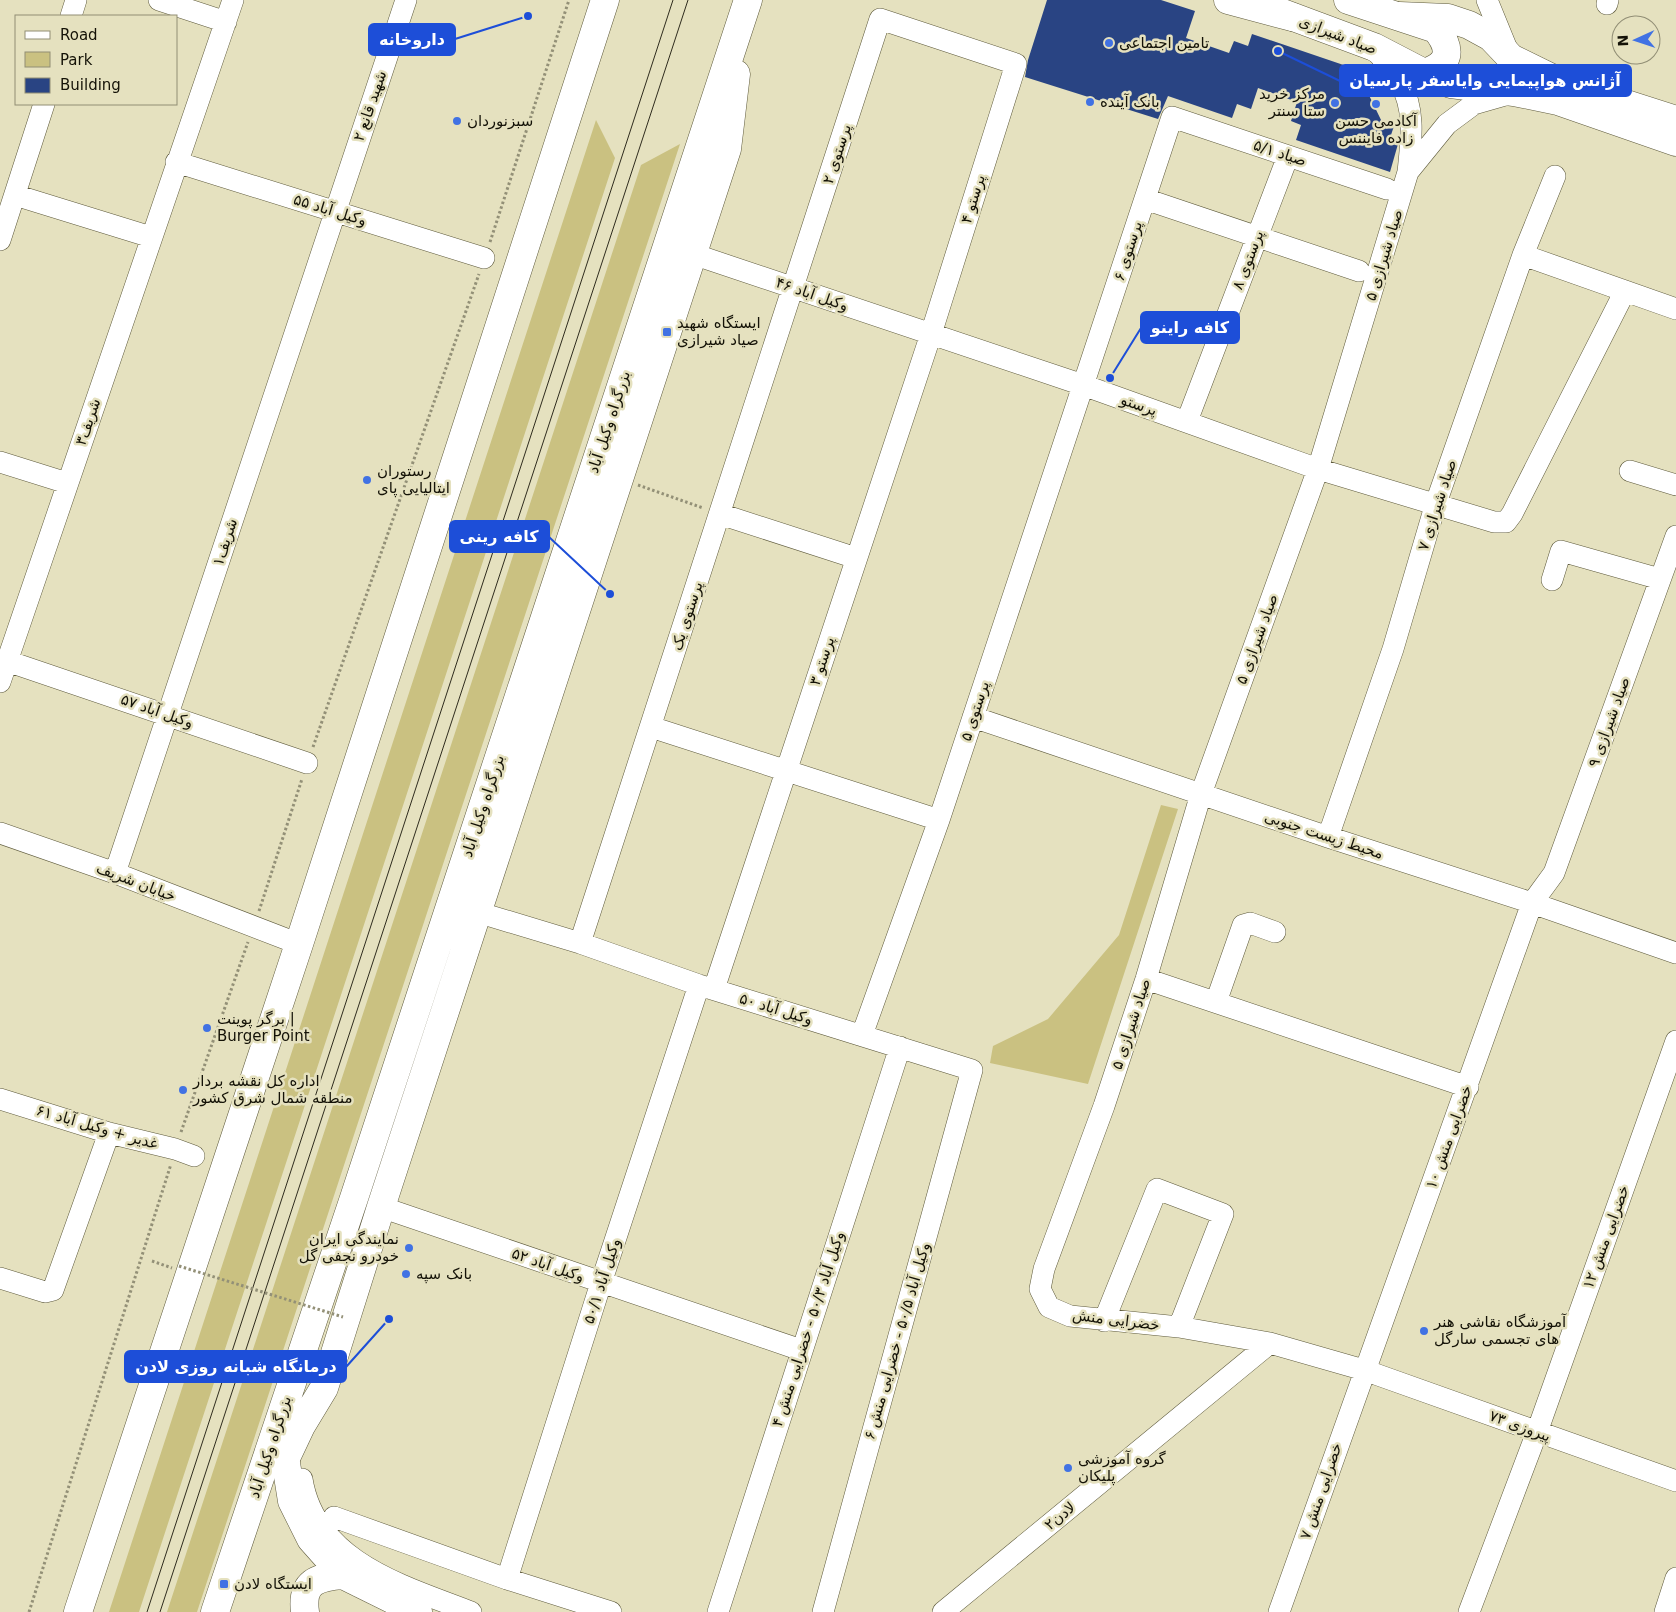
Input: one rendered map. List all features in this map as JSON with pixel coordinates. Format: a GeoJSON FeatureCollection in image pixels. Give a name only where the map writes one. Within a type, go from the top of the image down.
{"type":"FeatureCollection","features":[{"type":"Feature","properties":{"kind":"main road"},"geometry":{"type":"LineString","coordinates":[[78,1612],[299,944],[605,0]]}},
{"type":"Feature","properties":{"kind":"main road"},"geometry":{"type":"LineString","coordinates":[[1228,0],[1292,17]]}},
{"type":"Feature","properties":{"kind":"main road","name":"صیاد شیرازی"},"geometry":{"type":"LineString","coordinates":[[1251,0],[1374,47],[1424,73],[1451,84],[1514,92],[1558,101],[1676,142]]}},
{"type":"Feature","properties":{"kind":"main road"},"geometry":{"type":"LineString","coordinates":[[1348,0],[1448,18],[1469,25],[1491,37],[1511,58],[1564,84],[1676,120]]}},
{"type":"Feature","properties":{"kind":"main road"},"geometry":{"type":"LineString","coordinates":[[418,1612],[343,1575],[311,1539],[292,1501],[284,1462],[290,1422],[324,1388],[462,957],[727,150],[748,4]]}},
{"type":"Feature","properties":{"kind":"main road","name":"بزرگراه وکیل آباد"},"geometry":{"type":"LineString","coordinates":[[215,1612],[290,1422],[420,996],[748,4]]}},
{"type":"Feature","properties":{"kind":"main road"},"geometry":{"type":"LineString","coordinates":[[1393,9],[1436,28],[1446,41],[1447,56],[1438,68],[1424,73]]}},
{"type":"Feature","properties":{"kind":"main road"},"geometry":{"type":"LineString","coordinates":[[420,996],[462,957]]}},
{"type":"Feature","properties":{"kind":"main road"},"geometry":{"type":"LineString","coordinates":[[305,1612],[304,1602],[311,1583],[321,1576],[343,1575]]}},
{"type":"Feature","properties":{"kind":"street"},"geometry":{"type":"LineString","coordinates":[[71,15],[76,0]]}},
{"type":"Feature","properties":{"kind":"street"},"geometry":{"type":"LineString","coordinates":[[159,0],[226,22]]}},
{"type":"Feature","properties":{"kind":"street","name":"شریف٣"},"geometry":{"type":"LineString","coordinates":[[0,682],[176,162],[233,0]]}},
{"type":"Feature","properties":{"kind":"street","name":"شهید قانع ۲"},"geometry":{"type":"LineString","coordinates":[[334,212],[406,0]]}},
{"type":"Feature","properties":{"kind":"street"},"geometry":{"type":"LineString","coordinates":[[1487,0],[1511,58]]}},
{"type":"Feature","properties":{"kind":"street","name":"پرستوی ۲"},"geometry":{"type":"LineString","coordinates":[[794,288],[880,19],[1016,64]]}},
{"type":"Feature","properties":{"kind":"street","name":"صیاد شیرازی ۵"},"geometry":{"type":"LineString","coordinates":[[1104,1106],[1146,979],[1201,794],[1318,469],[1408,172],[1412,137],[1410,112],[1401,84],[1374,47]]}},
{"type":"Feature","properties":{"kind":"street","name":"پرستو ۴"},"geometry":{"type":"LineString","coordinates":[[931,334],[1016,64]]}},
{"type":"Feature","properties":{"kind":"street","name":"صیاد شیرازی ۵"},"geometry":{"type":"LineString","coordinates":[[1408,172],[1446,124],[1474,104],[1514,92]]}},
{"type":"Feature","properties":{"kind":"street"},"geometry":{"type":"LineString","coordinates":[[0,240],[44,105]]}},
{"type":"Feature","properties":{"kind":"street","name":"صیاد ۵/۱"},"geometry":{"type":"LineString","coordinates":[[1172,117],[1387,189]]}},
{"type":"Feature","properties":{"kind":"street","name":"پرستوی ۶"},"geometry":{"type":"LineString","coordinates":[[1083,385],[1172,117]]}},
{"type":"Feature","properties":{"kind":"street","name":"پرستوی ۸"},"geometry":{"type":"LineString","coordinates":[[1187,421],[1288,156]]}},
{"type":"Feature","properties":{"kind":"street","name":"۵۵ وکیل آباد"},"geometry":{"type":"LineString","coordinates":[[176,162],[484,258]]}},
{"type":"Feature","properties":{"kind":"street","name":"صیاد شیرازی ۷"},"geometry":{"type":"LineString","coordinates":[[1328,837],[1393,649],[1436,503],[1523,255],[1555,176]]}},
{"type":"Feature","properties":{"kind":"street"},"geometry":{"type":"LineString","coordinates":[[15,195],[151,237]]}},
{"type":"Feature","properties":{"kind":"street"},"geometry":{"type":"LineString","coordinates":[[1145,199],[1358,271]]}},
{"type":"Feature","properties":{"kind":"street","name":"شریف١"},"geometry":{"type":"LineString","coordinates":[[115,873],[334,212]]}},
{"type":"Feature","properties":{"kind":"street","name":"۴۶ وکیل آباد"},"geometry":{"type":"LineString","coordinates":[[693,254],[931,334]]}},
{"type":"Feature","properties":{"kind":"street"},"geometry":{"type":"LineString","coordinates":[[1523,255],[1676,309]]}},
{"type":"Feature","properties":{"kind":"street","name":"پرستوی یک"},"geometry":{"type":"LineString","coordinates":[[580,943],[794,288]]}},
{"type":"Feature","properties":{"kind":"street","name":"پرستو"},"geometry":{"type":"LineString","coordinates":[[931,334],[1187,421],[1318,469],[1494,522],[1506,522],[1512,514],[1625,292]]}},
{"type":"Feature","properties":{"kind":"street","name":"پرستو ۳"},"geometry":{"type":"LineString","coordinates":[[707,987],[786,771],[931,334]]}},
{"type":"Feature","properties":{"kind":"street","name":"پرستوی ۵"},"geometry":{"type":"LineString","coordinates":[[862,1035],[939,820],[1083,385]]}},
{"type":"Feature","properties":{"kind":"street"},"geometry":{"type":"LineString","coordinates":[[0,462],[67,483]]}},
{"type":"Feature","properties":{"kind":"street"},"geometry":{"type":"LineString","coordinates":[[1630,471],[1676,485]]}},
{"type":"Feature","properties":{"kind":"street"},"geometry":{"type":"LineString","coordinates":[[720,514],[856,558]]}},
{"type":"Feature","properties":{"kind":"street","name":"صیاد شیرازی ۹"},"geometry":{"type":"LineString","coordinates":[[1532,903],[1554,873],[1676,536]]}},
{"type":"Feature","properties":{"kind":"street"},"geometry":{"type":"LineString","coordinates":[[1552,580],[1561,551],[1660,580]]}},
{"type":"Feature","properties":{"kind":"street","name":"۵۷ وکیل آباد"},"geometry":{"type":"LineString","coordinates":[[7,661],[307,763]]}},
{"type":"Feature","properties":{"kind":"street","name":"محیط زیست جنوبی"},"geometry":{"type":"LineString","coordinates":[[973,717],[1328,837],[1532,903],[1676,953]]}},
{"type":"Feature","properties":{"kind":"street"},"geometry":{"type":"LineString","coordinates":[[651,727],[939,820]]}},
{"type":"Feature","properties":{"kind":"street","name":"خیابان شریف"},"geometry":{"type":"LineString","coordinates":[[0,833],[115,873],[299,944]]}},
{"type":"Feature","properties":{"kind":"street","name":"خضرایی منش ۱۰"},"geometry":{"type":"LineString","coordinates":[[1364,1370],[1468,1087],[1532,903]]}},
{"type":"Feature","properties":{"kind":"street","name":"۵۰ وکیل آباد"},"geometry":{"type":"LineString","coordinates":[[477,912],[580,943],[707,987],[972,1070]]}},
{"type":"Feature","properties":{"kind":"street"},"geometry":{"type":"LineString","coordinates":[[1216,1002],[1243,924],[1250,923],[1275,932]]}},
{"type":"Feature","properties":{"kind":"street"},"geometry":{"type":"LineString","coordinates":[[1146,979],[1468,1087]]}},
{"type":"Feature","properties":{"kind":"street","name":"وکیل آباد ۵۰/۱"},"geometry":{"type":"LineString","coordinates":[[507,1578],[601,1283],[707,987]]}},
{"type":"Feature","properties":{"kind":"street","name":"خضرایی منش ۱۲"},"geometry":{"type":"LineString","coordinates":[[1470,1612],[1537,1432],[1676,1041]]}},
{"type":"Feature","properties":{"kind":"street","name":"وکیل آباد ۵۰/۳ - خضرایی منش ۴"},"geometry":{"type":"LineString","coordinates":[[718,1612],[900,1047]]}},
{"type":"Feature","properties":{"kind":"street","name":"وکیل آباد ۵۰/۵ - خضرایی منش ۶"},"geometry":{"type":"LineString","coordinates":[[823,1612],[827,1590],[972,1070]]}},
{"type":"Feature","properties":{"kind":"street","name":"غدیر + وکیل آباد ۶۱"},"geometry":{"type":"LineString","coordinates":[[0,1099],[109,1134],[185,1152]]}},
{"type":"Feature","properties":{"kind":"street","name":"خضرایی منش"},"geometry":{"type":"LineString","coordinates":[[1104,1106],[1044,1269],[1040,1289],[1049,1307],[1070,1316],[1179,1327],[1270,1344],[1364,1370]]}},
{"type":"Feature","properties":{"kind":"street"},"geometry":{"type":"LineString","coordinates":[[0,1278],[45,1292],[53,1290],[109,1134]]}},
{"type":"Feature","properties":{"kind":"street"},"geometry":{"type":"LineString","coordinates":[[1104,1320],[1157,1189],[1223,1214],[1179,1327]]}},
{"type":"Feature","properties":{"kind":"street","name":"۵۲ وکیل آباد"},"geometry":{"type":"LineString","coordinates":[[381,1207],[802,1350]]}},
{"type":"Feature","properties":{"kind":"street"},"geometry":{"type":"LineString","coordinates":[[339,1320],[290,1422],[299,1457],[305,1498],[325,1531],[357,1563],[389,1580],[471,1612]]}},
{"type":"Feature","properties":{"kind":"street","name":"لادن۲"},"geometry":{"type":"LineString","coordinates":[[943,1612],[1270,1344]]}},
{"type":"Feature","properties":{"kind":"street","name":"پیروزی ۷۳"},"geometry":{"type":"LineString","coordinates":[[1364,1370],[1676,1481]]}},
{"type":"Feature","properties":{"kind":"street","name":"خضرایی منش ۷"},"geometry":{"type":"LineString","coordinates":[[1279,1612],[1364,1370]]}},
{"type":"Feature","properties":{"kind":"street"},"geometry":{"type":"LineString","coordinates":[[334,1517],[507,1578],[611,1612]]}},
{"type":"Feature","properties":{"kind":"street"},"geometry":{"type":"LineString","coordinates":[[1665,1612],[1676,1578]]}},
{"type":"Feature","properties":{"kind":"path"},"geometry":{"type":"LineString","coordinates":[[29,1612],[262,930],[307,763],[484,258],[569,0]]}},
{"type":"Feature","properties":{"kind":"path"},"geometry":{"type":"LineString","coordinates":[[619,478],[720,514]]}},
{"type":"Feature","properties":{"kind":"path"},"geometry":{"type":"LineString","coordinates":[[152,1260],[174,1268]]}},
{"type":"Feature","properties":{"kind":"path"},"geometry":{"type":"LineString","coordinates":[[179,1266],[339,1320]]}},
{"type":"Feature","properties":{"kind":"green space"},"geometry":{"type":"Polygon","coordinates":[[[596,120],[615,158],[139,1612],[109,1612],[596,120]]]}},
{"type":"Feature","properties":{"kind":"green space"},"geometry":{"type":"Polygon","coordinates":[[[680,144],[197,1612],[167,1612],[641,165],[680,144]]]}},
{"type":"Feature","properties":{"kind":"green space"},"geometry":{"type":"Polygon","coordinates":[[[1161,805],[1178,809],[1088,1084],[990,1063],[993,1046],[1048,1019],[1119,935],[1161,805]]]}},
{"type":"Feature","properties":{"kind":"building"},"geometry":{"type":"Polygon","coordinates":[[[1047,0],[1161,0],[1195,11],[1186,38],[1229,53],[1234,41],[1248,46],[1252,34],[1370,74],[1365,87],[1382,122],[1394,126],[1389,141],[1398,144],[1390,172],[1296,140],[1301,125],[1291,121],[1297,102],[1258,88],[1251,109],[1237,104],[1232,118],[1168,96],[1158,119],[1025,77],[1028,60],[1047,0]]]}},
{"type":"Feature","properties":{"kind":"tram line"},"geometry":{"type":"LineString","coordinates":[[147,1612],[673,0]]}},
{"type":"Feature","properties":{"kind":"tram line"},"geometry":{"type":"LineString","coordinates":[[160,1612],[688,0]]}},
{"type":"Feature","properties":{"kind":"place","name":"داروخانه"},"geometry":{"type":"Point","coordinates":[528,16]}},
{"type":"Feature","properties":{"kind":"place","name":"تامین اجتماعی"},"geometry":{"type":"Point","coordinates":[1109,43]}},
{"type":"Feature","properties":{"kind":"place","name":"آژانس هواپیمایی وایاسفر پارسیان"},"geometry":{"type":"Point","coordinates":[1278,51]}},
{"type":"Feature","properties":{"kind":"place","name":"بانک آینده"},"geometry":{"type":"Point","coordinates":[1090,102]}},
{"type":"Feature","properties":{"kind":"place","name":"مرکز خرید ستا سنتر"},"geometry":{"type":"Point","coordinates":[1335,103]}},
{"type":"Feature","properties":{"kind":"place","name":"آکادمی حسن زاده فایننس"},"geometry":{"type":"Point","coordinates":[1376,104]}},
{"type":"Feature","properties":{"kind":"place","name":"سبزنوردان"},"geometry":{"type":"Point","coordinates":[457,121]}},
{"type":"Feature","properties":{"kind":"place","name":"ایستگاه شهید صیاد شیرازی"},"geometry":{"type":"Point","coordinates":[667,332]}},
{"type":"Feature","properties":{"kind":"place","name":"کافه راینو"},"geometry":{"type":"Point","coordinates":[1110,378]}},
{"type":"Feature","properties":{"kind":"place","name":"رستوران ایتالیایی پای"},"geometry":{"type":"Point","coordinates":[367,480]}},
{"type":"Feature","properties":{"kind":"place","name":"کافه رینی"},"geometry":{"type":"Point","coordinates":[610,594]}},
{"type":"Feature","properties":{"kind":"place","name":"برگر پوینت | Burger Point"},"geometry":{"type":"Point","coordinates":[207,1028]}},
{"type":"Feature","properties":{"kind":"place","name":"اداره کل نقشه بردار منطقه شمال شرق کشور"},"geometry":{"type":"Point","coordinates":[183,1090]}},
{"type":"Feature","properties":{"kind":"place","name":"نمایندگی ایران خودرو نجفی گل"},"geometry":{"type":"Point","coordinates":[409,1248]}},
{"type":"Feature","properties":{"kind":"place","name":"بانک سپه"},"geometry":{"type":"Point","coordinates":[406,1274]}},
{"type":"Feature","properties":{"kind":"place","name":"درمانگاه شبانه روزی لادن"},"geometry":{"type":"Point","coordinates":[389,1319]}},
{"type":"Feature","properties":{"kind":"place","name":"آموزشگاه نقاشی هنر های تجسمی سارگل"},"geometry":{"type":"Point","coordinates":[1424,1331]}},
{"type":"Feature","properties":{"kind":"place","name":"گروه آموزشی پلیکان"},"geometry":{"type":"Point","coordinates":[1068,1468]}},
{"type":"Feature","properties":{"kind":"place","name":"ایستگاه لادن"},"geometry":{"type":"Point","coordinates":[224,1584]}}]}
